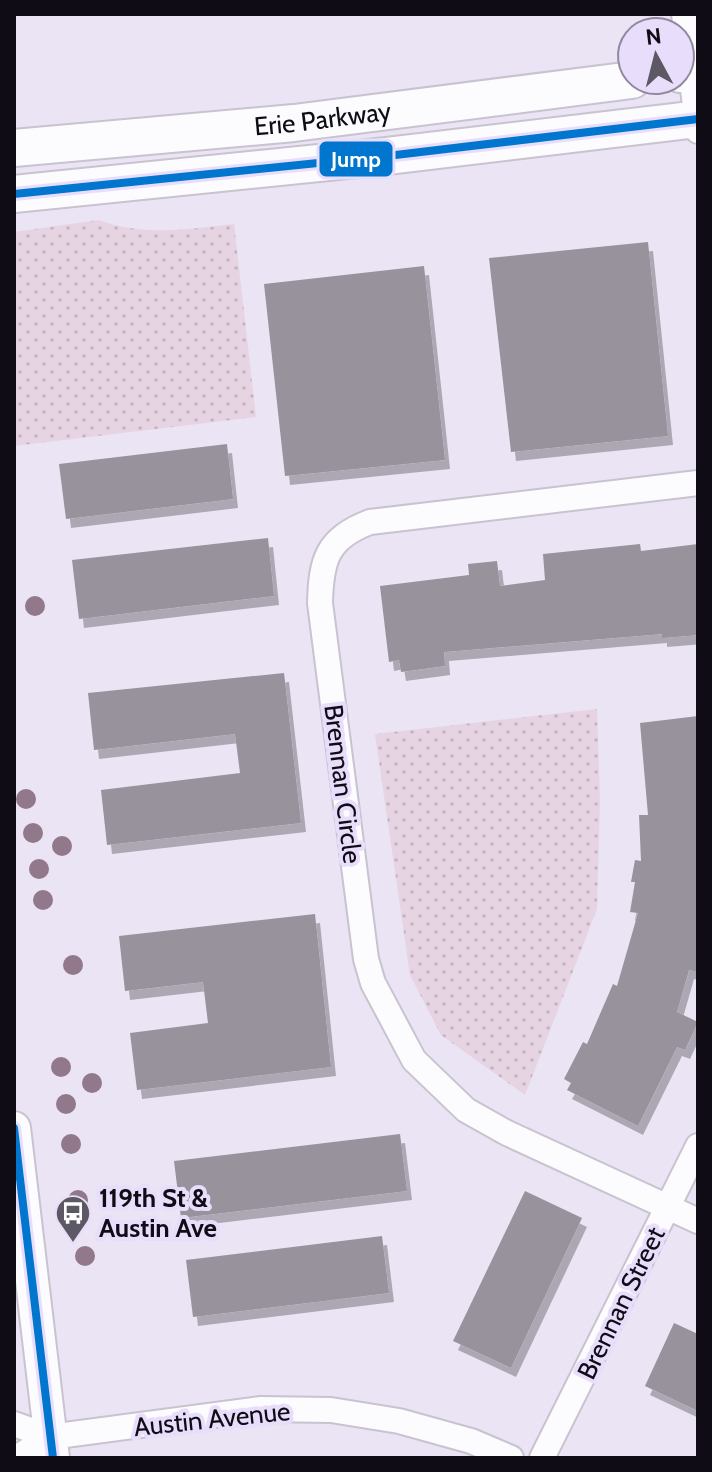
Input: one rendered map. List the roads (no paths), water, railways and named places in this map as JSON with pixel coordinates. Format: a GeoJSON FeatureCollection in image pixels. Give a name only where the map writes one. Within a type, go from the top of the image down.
{"type":"FeatureCollection","features":[{"type":"Feature","properties":{"kind":"main road","name":"Erie Parkway"},"geometry":{"type":"LineString","coordinates":[[14,148],[294,123],[616,82]]}},
{"type":"Feature","properties":{"kind":"main road","name":"Erie Parkway"},"geometry":{"type":"LineString","coordinates":[[14,194],[698,123]]}},
{"type":"Feature","properties":{"kind":"street"},"geometry":{"type":"LineString","coordinates":[[694,96],[698,123]]}},
{"type":"Feature","properties":{"kind":"street","name":"Brennan Circle"},"geometry":{"type":"LineString","coordinates":[[698,483],[370,522],[349,530],[334,543],[321,571],[320,603],[366,959],[373,983],[414,1060],[466,1110],[507,1133],[698,1221]]}},
{"type":"Feature","properties":{"kind":"street"},"geometry":{"type":"LineString","coordinates":[[14,1128],[51,1448]]}},
{"type":"Feature","properties":{"kind":"street","name":"Brennan Street"},"geometry":{"type":"LineString","coordinates":[[542,1458],[698,1146]]}},
{"type":"Feature","properties":{"kind":"street","name":"Austin Avenue"},"geometry":{"type":"LineString","coordinates":[[51,1448],[261,1409],[331,1410],[399,1421],[471,1441],[511,1458]]}},
{"type":"Feature","properties":{"kind":"street"},"geometry":{"type":"LineString","coordinates":[[14,1424],[51,1448]]}},
{"type":"Feature","properties":{"kind":"street"},"geometry":{"type":"LineString","coordinates":[[16,1458],[51,1448]]}},
{"type":"Feature","properties":{"kind":"place","name":"119th St & Austin Ave"},"geometry":{"type":"Point","coordinates":[73,1244]}}]}
